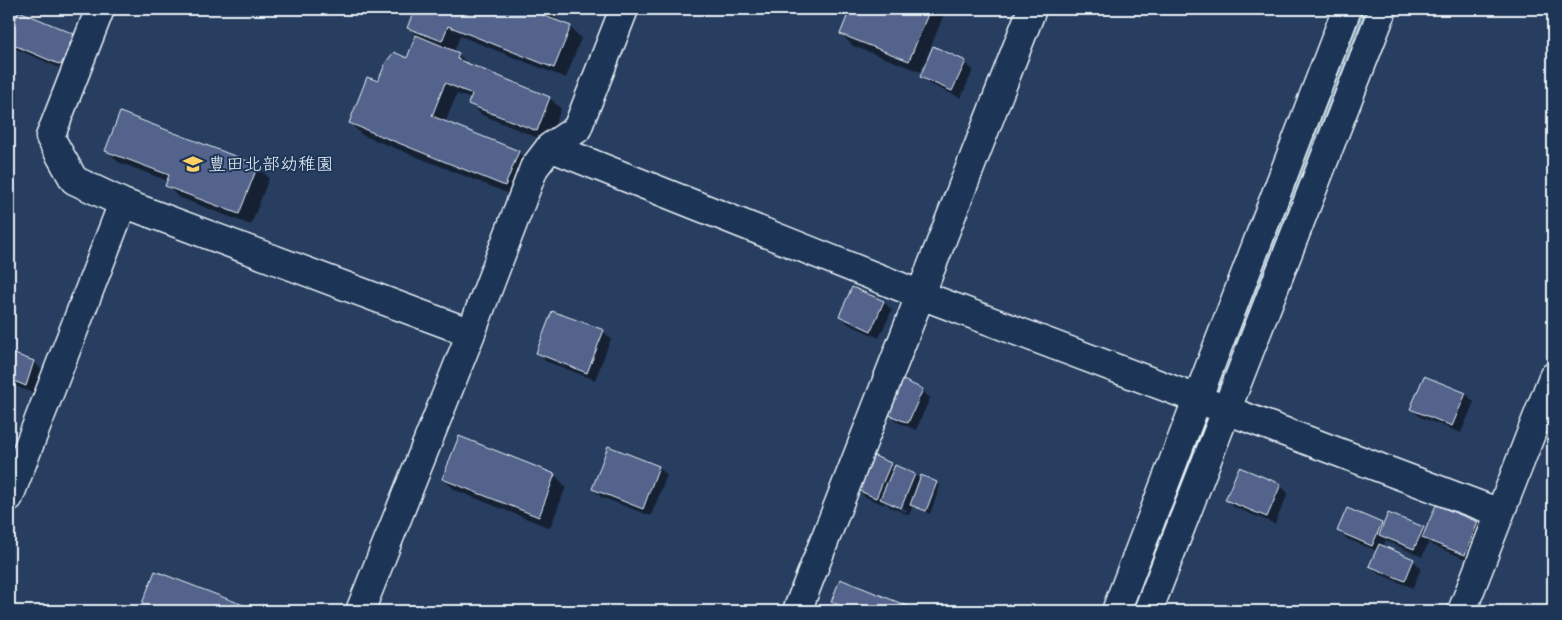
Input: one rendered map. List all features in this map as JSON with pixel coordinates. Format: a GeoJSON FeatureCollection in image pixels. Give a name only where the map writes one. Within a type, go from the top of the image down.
{"type":"FeatureCollection","features":[{"type":"Feature","properties":{"kind":"street"},"geometry":{"type":"LineString","coordinates":[[100,9],[50,137],[74,180],[123,203],[471,333]]}},
{"type":"Feature","properties":{"kind":"street"},"geometry":{"type":"LineString","coordinates":[[360,611],[471,333],[534,168],[550,147],[577,129],[624,9]]}},
{"type":"Feature","properties":{"kind":"street"},"geometry":{"type":"LineString","coordinates":[[797,611],[1032,9]]}},
{"type":"Feature","properties":{"kind":"street"},"geometry":{"type":"LineString","coordinates":[[1116,611],[1347,9]]}},
{"type":"Feature","properties":{"kind":"street"},"geometry":{"type":"LineString","coordinates":[[1148,611],[1383,9]]}},
{"type":"Feature","properties":{"kind":"street"},"geometry":{"type":"LineString","coordinates":[[550,147],[921,295],[1500,513]]}},
{"type":"Feature","properties":{"kind":"street"},"geometry":{"type":"LineString","coordinates":[[9,497],[123,203]]}},
{"type":"Feature","properties":{"kind":"street"},"geometry":{"type":"LineString","coordinates":[[1462,611],[1553,377]]}},
{"type":"Feature","properties":{"kind":"building"},"geometry":{"type":"Polygon","coordinates":[[[412,9],[544,9],[542,15],[571,26],[554,68],[448,26],[442,41],[407,28],[414,10],[412,9]]]}},
{"type":"Feature","properties":{"kind":"building"},"geometry":{"type":"Polygon","coordinates":[[[850,9],[930,9],[909,61],[840,34],[850,9]]]}},
{"type":"Feature","properties":{"kind":"building"},"geometry":{"type":"Polygon","coordinates":[[[19,11],[74,34],[61,65],[9,43],[9,36],[19,11]]]}},
{"type":"Feature","properties":{"kind":"building"},"geometry":{"type":"Polygon","coordinates":[[[416,35],[459,53],[457,59],[550,97],[537,131],[468,104],[472,94],[445,83],[432,116],[519,151],[505,186],[349,123],[367,77],[378,81],[386,62],[394,52],[407,58],[416,35]]]}},
{"type":"Feature","properties":{"kind":"building"},"geometry":{"type":"Polygon","coordinates":[[[933,46],[966,61],[952,91],[920,77],[933,46]]]}},
{"type":"Feature","properties":{"kind":"building"},"geometry":{"type":"Polygon","coordinates":[[[120,112],[258,165],[239,214],[165,186],[169,175],[105,151],[120,112]]]}},
{"type":"Feature","properties":{"kind":"building"},"geometry":{"type":"Polygon","coordinates":[[[852,287],[884,301],[871,331],[839,316],[852,287]]]}},
{"type":"Feature","properties":{"kind":"building"},"geometry":{"type":"Polygon","coordinates":[[[552,311],[604,330],[587,373],[536,353],[552,311]]]}},
{"type":"Feature","properties":{"kind":"building"},"geometry":{"type":"Polygon","coordinates":[[[9,352],[34,361],[26,386],[9,379],[9,352]]]}},
{"type":"Feature","properties":{"kind":"building"},"geometry":{"type":"Polygon","coordinates":[[[1424,376],[1466,393],[1452,426],[1410,409],[1424,376]]]}},
{"type":"Feature","properties":{"kind":"building"},"geometry":{"type":"Polygon","coordinates":[[[903,380],[923,389],[908,423],[887,414],[903,380]]]}},
{"type":"Feature","properties":{"kind":"building"},"geometry":{"type":"Polygon","coordinates":[[[459,436],[555,474],[539,517],[442,479],[459,436]]]}},
{"type":"Feature","properties":{"kind":"building"},"geometry":{"type":"Polygon","coordinates":[[[608,446],[659,466],[643,509],[592,489],[608,446]]]}},
{"type":"Feature","properties":{"kind":"building"},"geometry":{"type":"Polygon","coordinates":[[[870,454],[891,463],[876,498],[855,489],[870,454]]]}},
{"type":"Feature","properties":{"kind":"building"},"geometry":{"type":"Polygon","coordinates":[[[895,465],[915,474],[901,508],[880,499],[895,465]]]}},
{"type":"Feature","properties":{"kind":"building"},"geometry":{"type":"Polygon","coordinates":[[[1239,467],[1281,484],[1267,517],[1225,500],[1239,467]]]}},
{"type":"Feature","properties":{"kind":"building"},"geometry":{"type":"Polygon","coordinates":[[[921,475],[937,482],[926,511],[910,505],[921,475]]]}},
{"type":"Feature","properties":{"kind":"building"},"geometry":{"type":"Polygon","coordinates":[[[1436,505],[1478,522],[1465,555],[1422,538],[1436,505]]]}},
{"type":"Feature","properties":{"kind":"building"},"geometry":{"type":"Polygon","coordinates":[[[1347,508],[1382,523],[1372,546],[1337,531],[1347,508]]]}},
{"type":"Feature","properties":{"kind":"building"},"geometry":{"type":"Polygon","coordinates":[[[1388,513],[1424,527],[1414,549],[1379,535],[1388,513]]]}},
{"type":"Feature","properties":{"kind":"building"},"geometry":{"type":"Polygon","coordinates":[[[1379,544],[1414,559],[1405,581],[1369,566],[1379,544]]]}},
{"type":"Feature","properties":{"kind":"building"},"geometry":{"type":"Polygon","coordinates":[[[155,571],[259,611],[139,611],[155,571]]]}},
{"type":"Feature","properties":{"kind":"building"},"geometry":{"type":"Polygon","coordinates":[[[840,579],[920,611],[855,611],[831,602],[840,579]]]}},
{"type":"Feature","properties":{"kind":"waterway"},"geometry":{"type":"LineString","coordinates":[[1233,344],[1364,9]]}},
{"type":"Feature","properties":{"kind":"place","name":"豊田北部幼稚園"},"geometry":{"type":"Point","coordinates":[193,164]}}]}
